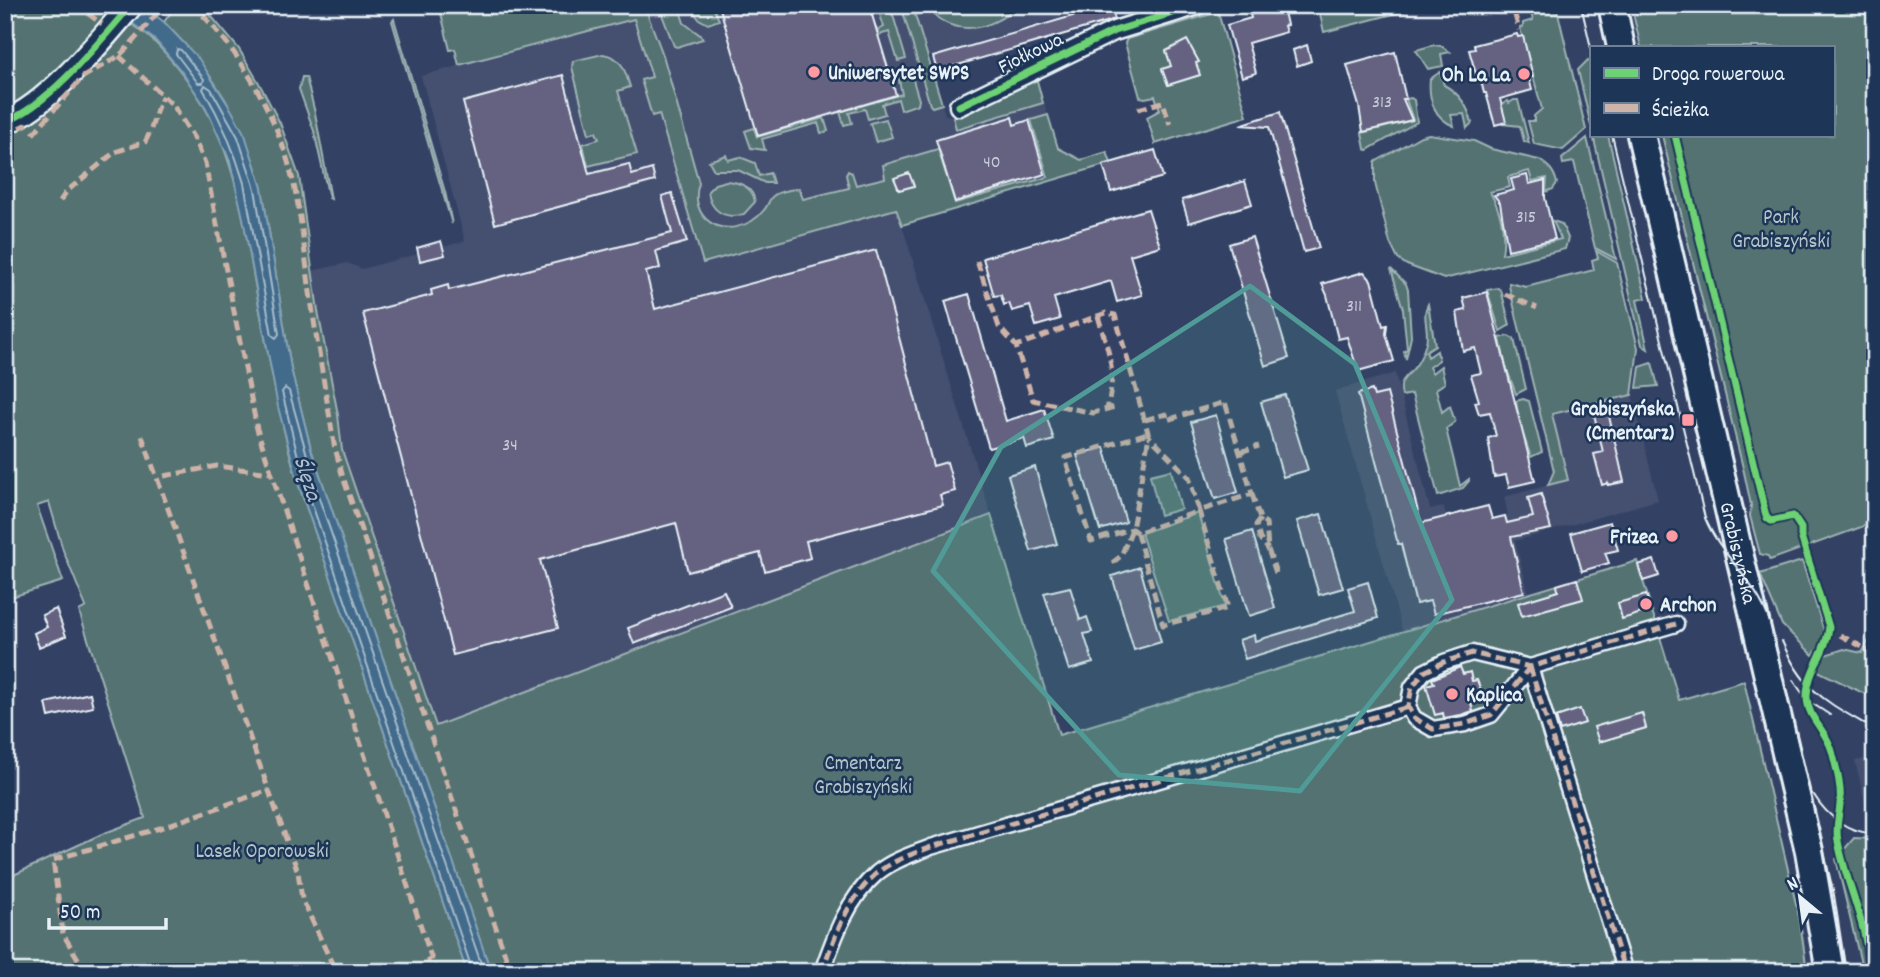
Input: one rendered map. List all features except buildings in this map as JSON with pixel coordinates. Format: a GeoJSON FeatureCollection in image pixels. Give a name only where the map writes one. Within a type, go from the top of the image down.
{"type":"FeatureCollection","features":[{"type":"Feature","properties":{"kind":"main road"},"geometry":{"type":"LineString","coordinates":[[1612,5],[1621,46]]}},
{"type":"Feature","properties":{"kind":"main road","name":"Grabiszyńska"},"geometry":{"type":"LineString","coordinates":[[1641,136],[1809,851],[1830,972]]}},
{"type":"Feature","properties":{"kind":"street"},"geometry":{"type":"LineString","coordinates":[[5,121],[22,114],[45,97],[131,5]]}},
{"type":"Feature","properties":{"kind":"street","name":"Fiołkowa"},"geometry":{"type":"LineString","coordinates":[[959,106],[1114,31],[1198,5]]}},
{"type":"Feature","properties":{"kind":"street"},"geometry":{"type":"LineString","coordinates":[[1530,667],[1491,715],[1465,724],[1433,730],[1414,718],[1408,707],[1412,687],[1424,672],[1472,653],[1530,667],[1676,624]]}},
{"type":"Feature","properties":{"kind":"street"},"geometry":{"type":"LineString","coordinates":[[1530,667],[1625,972]]}},
{"type":"Feature","properties":{"kind":"street"},"geometry":{"type":"LineString","coordinates":[[822,972],[833,941],[854,900],[878,873],[897,860],[931,847],[1408,707]]}},
{"type":"Feature","properties":{"kind":"highlighted area"},"geometry":{"type":"Polygon","coordinates":[[[1250,286],[1355,364],[1452,600],[1300,791],[1119,775],[933,571],[1001,447],[1250,286]]]}},
{"type":"Feature","properties":{"kind":"shaded area"},"geometry":{"type":"Polygon","coordinates":[[[630,5],[1101,5],[928,57],[945,115],[952,116],[956,128],[1044,102],[1065,177],[902,225],[991,515],[436,726],[342,450],[312,271],[347,263],[362,269],[465,241],[421,76],[634,19],[630,5]]]}},
{"type":"Feature","properties":{"kind":"shaded area"},"geometry":{"type":"Polygon","coordinates":[[[1395,373],[1430,509],[1444,507],[1446,516],[1489,504],[1493,518],[1508,515],[1504,497],[1568,480],[1552,413],[1632,395],[1658,500],[1515,541],[1529,594],[1403,633],[1335,391],[1395,373]]]}},
{"type":"Feature","properties":{"kind":"shaded area"},"geometry":{"type":"Polygon","coordinates":[[[1875,757],[1873,810],[1866,806],[1855,761],[1875,757]]]}},
{"type":"Feature","properties":{"kind":"green space","name":"Lasek Oporowski"},"geometry":{"type":"Polygon","coordinates":[[[5,5],[107,5],[111,9],[91,33],[109,50],[131,24],[138,28],[156,43],[177,67],[212,121],[234,178],[241,207],[276,392],[298,483],[467,972],[5,972],[5,879],[102,834],[145,818],[79,611],[86,607],[63,550],[49,502],[37,506],[63,581],[5,599],[5,5]]]}},
{"type":"Feature","properties":{"kind":"green space","name":"Cmentarz Grabiszyński"},"geometry":{"type":"Polygon","coordinates":[[[173,5],[202,5],[239,49],[280,123],[299,176],[318,311],[342,450],[436,726],[991,515],[1059,735],[1637,561],[1679,700],[1744,681],[1800,921],[1807,972],[491,972],[311,449],[291,369],[262,188],[254,163],[225,99],[198,60],[164,22],[175,7],[173,5]]]}},
{"type":"Feature","properties":{"kind":"green space"},"geometry":{"type":"Polygon","coordinates":[[[439,5],[644,5],[663,55],[699,183],[698,206],[706,219],[720,227],[736,227],[752,221],[772,197],[779,193],[799,188],[803,199],[849,188],[846,175],[848,171],[852,173],[856,185],[885,178],[883,165],[938,149],[955,203],[1048,177],[1031,120],[1048,115],[1058,148],[1081,160],[1107,152],[1111,163],[902,225],[896,209],[703,263],[659,114],[652,116],[641,80],[652,77],[634,19],[459,65],[455,49],[450,50],[439,5]]]}},
{"type":"Feature","properties":{"kind":"green space"},"geometry":{"type":"Polygon","coordinates":[[[693,5],[712,5],[719,20],[708,24],[699,19],[693,11],[693,5]]]}},
{"type":"Feature","properties":{"kind":"green space"},"geometry":{"type":"Polygon","coordinates":[[[877,5],[890,5],[906,59],[898,61],[889,32],[879,35],[878,30],[884,27],[877,5]]]}},
{"type":"Feature","properties":{"kind":"green space"},"geometry":{"type":"Polygon","coordinates":[[[901,5],[912,5],[942,104],[932,107],[930,105],[901,5]]]}},
{"type":"Feature","properties":{"kind":"green space"},"geometry":{"type":"Polygon","coordinates":[[[926,5],[1017,5],[996,21],[971,28],[946,23],[935,16],[926,5]]]}},
{"type":"Feature","properties":{"kind":"green space"},"geometry":{"type":"Polygon","coordinates":[[[1334,5],[1428,5],[1324,32],[1319,10],[1334,5]]]}},
{"type":"Feature","properties":{"kind":"green space"},"geometry":{"type":"Polygon","coordinates":[[[1529,5],[1556,5],[1586,130],[1563,150],[1534,144],[1528,121],[1534,121],[1534,116],[1542,109],[1520,28],[1523,23],[1533,20],[1529,5]]]}},
{"type":"Feature","properties":{"kind":"green space","name":"Park Grabiszyński"},"geometry":{"type":"Polygon","coordinates":[[[1631,5],[1875,5],[1875,522],[1770,560],[1768,556],[1760,554],[1750,516],[1751,505],[1744,472],[1662,136],[1834,136],[1834,46],[1641,46],[1631,5]]]}},
{"type":"Feature","properties":{"kind":"green space"},"geometry":{"type":"Polygon","coordinates":[[[679,7],[684,23],[703,39],[677,47],[674,46],[661,12],[679,7]]]}},
{"type":"Feature","properties":{"kind":"green space"},"geometry":{"type":"Polygon","coordinates":[[[1218,12],[1247,116],[1155,144],[1147,117],[1160,110],[1155,96],[1140,97],[1125,43],[1127,39],[1218,12]]]}},
{"type":"Feature","properties":{"kind":"green space"},"geometry":{"type":"Polygon","coordinates":[[[394,19],[445,192],[452,224],[392,21],[394,19]]]}},
{"type":"Feature","properties":{"kind":"green space"},"geometry":{"type":"Polygon","coordinates":[[[1434,45],[1450,52],[1441,54],[1443,66],[1428,69],[1416,50],[1434,45]]]}},
{"type":"Feature","properties":{"kind":"green space"},"geometry":{"type":"Polygon","coordinates":[[[603,54],[619,61],[626,75],[630,87],[618,91],[637,154],[588,166],[583,144],[599,139],[596,132],[589,134],[572,67],[573,61],[603,54]]]}},
{"type":"Feature","properties":{"kind":"green space"},"geometry":{"type":"Polygon","coordinates":[[[1588,60],[1590,62],[1590,122],[1578,70],[1588,60]]]}},
{"type":"Feature","properties":{"kind":"green space"},"geometry":{"type":"Polygon","coordinates":[[[906,68],[910,70],[918,104],[901,110],[898,99],[882,104],[885,114],[868,119],[865,109],[849,113],[852,123],[844,125],[840,112],[902,94],[897,71],[906,68]]]}},
{"type":"Feature","properties":{"kind":"green space"},"geometry":{"type":"Polygon","coordinates":[[[1440,72],[1444,85],[1458,96],[1468,111],[1472,123],[1467,128],[1464,114],[1451,115],[1454,126],[1447,123],[1434,107],[1430,94],[1430,79],[1440,72]]]}},
{"type":"Feature","properties":{"kind":"green space"},"geometry":{"type":"Polygon","coordinates":[[[302,77],[306,77],[315,113],[331,199],[314,131],[299,89],[302,77]]]}},
{"type":"Feature","properties":{"kind":"green space"},"geometry":{"type":"Polygon","coordinates":[[[1036,77],[1043,103],[956,129],[953,117],[1036,77]]]}},
{"type":"Feature","properties":{"kind":"green space"},"geometry":{"type":"Polygon","coordinates":[[[1406,99],[1414,100],[1417,122],[1365,149],[1362,133],[1413,120],[1406,99]]]}},
{"type":"Feature","properties":{"kind":"green space"},"geometry":{"type":"Polygon","coordinates":[[[1518,100],[1529,143],[1524,141],[1520,126],[1502,124],[1493,119],[1490,107],[1518,100]]]}},
{"type":"Feature","properties":{"kind":"green space"},"geometry":{"type":"Polygon","coordinates":[[[824,118],[828,131],[821,133],[818,123],[762,139],[765,150],[751,148],[745,131],[754,128],[757,137],[824,118]]]}},
{"type":"Feature","properties":{"kind":"green space"},"geometry":{"type":"Polygon","coordinates":[[[886,119],[892,137],[876,142],[870,123],[886,119]]]}},
{"type":"Feature","properties":{"kind":"green space"},"geometry":{"type":"Polygon","coordinates":[[[1429,134],[1474,141],[1491,149],[1546,164],[1556,179],[1557,183],[1553,189],[1546,192],[1547,178],[1532,181],[1529,171],[1508,177],[1510,187],[1490,192],[1502,222],[1502,254],[1561,239],[1553,221],[1562,224],[1568,238],[1565,249],[1444,279],[1398,259],[1390,243],[1375,183],[1375,162],[1429,134]]]}},
{"type":"Feature","properties":{"kind":"green space"},"geometry":{"type":"Polygon","coordinates":[[[1593,136],[1608,136],[1646,298],[1637,300],[1648,349],[1642,345],[1593,136]]]}},
{"type":"Feature","properties":{"kind":"green space"},"geometry":{"type":"Polygon","coordinates":[[[1587,138],[1616,259],[1595,248],[1574,162],[1563,164],[1562,159],[1587,138]]]}},
{"type":"Feature","properties":{"kind":"green space"},"geometry":{"type":"Polygon","coordinates":[[[726,155],[728,160],[740,157],[755,163],[759,176],[770,173],[773,183],[765,183],[738,170],[714,170],[709,161],[726,155]]]}},
{"type":"Feature","properties":{"kind":"green space"},"geometry":{"type":"Polygon","coordinates":[[[726,181],[741,184],[752,193],[755,202],[744,214],[725,215],[712,204],[708,191],[715,184],[726,181]]]}},
{"type":"Feature","properties":{"kind":"green space"},"geometry":{"type":"Polygon","coordinates":[[[1596,251],[1617,263],[1638,348],[1632,395],[1552,414],[1568,480],[1548,485],[1554,471],[1509,283],[1526,287],[1594,270],[1592,260],[1598,258],[1596,251]]]}},
{"type":"Feature","properties":{"kind":"green space"},"geometry":{"type":"Polygon","coordinates":[[[1391,269],[1406,284],[1408,290],[1411,337],[1406,359],[1403,309],[1391,269]]]}},
{"type":"Feature","properties":{"kind":"green space"},"geometry":{"type":"Polygon","coordinates":[[[1487,290],[1501,290],[1510,325],[1500,331],[1487,290]]]}},
{"type":"Feature","properties":{"kind":"green space"},"geometry":{"type":"Polygon","coordinates":[[[1428,304],[1435,345],[1426,351],[1428,357],[1437,351],[1439,360],[1429,367],[1432,373],[1441,366],[1445,383],[1436,389],[1442,412],[1450,406],[1455,422],[1446,429],[1460,486],[1469,479],[1463,488],[1438,496],[1412,394],[1402,396],[1401,391],[1403,380],[1418,363],[1426,343],[1425,313],[1428,304]]]}},
{"type":"Feature","properties":{"kind":"green space"},"geometry":{"type":"Polygon","coordinates":[[[1508,336],[1514,339],[1526,389],[1516,394],[1505,364],[1500,338],[1508,336]]]}},
{"type":"Feature","properties":{"kind":"green space"},"geometry":{"type":"Polygon","coordinates":[[[1652,363],[1658,386],[1637,388],[1640,367],[1652,363]]]}},
{"type":"Feature","properties":{"kind":"green space"},"geometry":{"type":"Polygon","coordinates":[[[1516,401],[1529,401],[1542,452],[1531,457],[1520,426],[1516,401]]]}},
{"type":"Feature","properties":{"kind":"green space"},"geometry":{"type":"Polygon","coordinates":[[[1171,470],[1181,509],[1160,515],[1150,475],[1171,470]]]}},
{"type":"Feature","properties":{"kind":"green space"},"geometry":{"type":"Polygon","coordinates":[[[1198,513],[1225,606],[1169,621],[1141,533],[1198,513]]]}},
{"type":"Feature","properties":{"kind":"green space"},"geometry":{"type":"Polygon","coordinates":[[[1802,561],[1826,637],[1813,655],[1782,625],[1760,574],[1802,561]]]}},
{"type":"Feature","properties":{"kind":"green space"},"geometry":{"type":"Polygon","coordinates":[[[1869,640],[1875,643],[1875,699],[1818,671],[1825,655],[1844,649],[1862,653],[1869,640]]]}},
{"type":"Feature","properties":{"kind":"green space"},"geometry":{"type":"Polygon","coordinates":[[[1854,838],[1875,839],[1875,972],[1863,972],[1836,859],[1854,838]]]}},
{"type":"Feature","properties":{"kind":"water","name":"Ślęza"},"geometry":{"type":"Polygon","coordinates":[[[107,5],[142,5],[164,22],[199,59],[245,135],[262,188],[291,369],[311,449],[491,972],[467,972],[298,483],[278,407],[230,161],[206,108],[182,72],[155,40],[107,5]]]}},
{"type":"Feature","properties":{"kind":"tram line"},"geometry":{"type":"LineString","coordinates":[[1581,5],[1591,46]]}},
{"type":"Feature","properties":{"kind":"tram line"},"geometry":{"type":"LineString","coordinates":[[1612,136],[1705,518],[1720,545],[1748,581],[1770,622],[1834,895],[1846,972]]}},
{"type":"Feature","properties":{"kind":"tram line"},"geometry":{"type":"LineString","coordinates":[[1782,641],[1799,673],[1819,695],[1875,730]]}},
{"type":"Feature","properties":{"kind":"tram line"},"geometry":{"type":"LineString","coordinates":[[1793,680],[1807,700],[1830,715]]}},
{"type":"Feature","properties":{"kind":"tram line"},"geometry":{"type":"LineString","coordinates":[[1814,795],[1832,817],[1848,827],[1865,833],[1875,833]]}},
{"type":"Feature","properties":{"kind":"marked path"},"geometry":{"type":"LineString","coordinates":[[76,5],[102,24]]}},
{"type":"Feature","properties":{"kind":"marked path"},"geometry":{"type":"LineString","coordinates":[[33,134],[83,77],[119,56],[164,5]]}},
{"type":"Feature","properties":{"kind":"marked path"},"geometry":{"type":"LineString","coordinates":[[192,5],[224,39],[252,80],[283,147],[298,203],[320,358],[334,444],[342,474],[511,972]]}},
{"type":"Feature","properties":{"kind":"marked path"},"geometry":{"type":"LineString","coordinates":[[1515,15],[1519,30]]}},
{"type":"Feature","properties":{"kind":"marked path"},"geometry":{"type":"LineString","coordinates":[[119,56],[173,105],[195,140],[205,163],[257,429],[436,972]]}},
{"type":"Feature","properties":{"kind":"marked path"},"geometry":{"type":"LineString","coordinates":[[60,201],[67,191],[115,152],[145,142],[163,96]]}},
{"type":"Feature","properties":{"kind":"marked path"},"geometry":{"type":"LineString","coordinates":[[1138,109],[1163,102],[1170,124]]}},
{"type":"Feature","properties":{"kind":"marked path"},"geometry":{"type":"LineString","coordinates":[[5,133],[28,124]]}},
{"type":"Feature","properties":{"kind":"marked path"},"geometry":{"type":"LineString","coordinates":[[977,261],[999,327],[1016,346]]}},
{"type":"Feature","properties":{"kind":"marked path"},"geometry":{"type":"LineString","coordinates":[[1505,294],[1537,308]]}},
{"type":"Feature","properties":{"kind":"marked path"},"geometry":{"type":"LineString","coordinates":[[1112,563],[1121,556],[1132,529],[1149,436],[1115,315],[1106,313],[1016,346],[1033,400],[1093,413],[1118,406]]}},
{"type":"Feature","properties":{"kind":"marked path"},"geometry":{"type":"LineString","coordinates":[[1098,316],[1111,372],[1107,409]]}},
{"type":"Feature","properties":{"kind":"marked path"},"geometry":{"type":"LineString","coordinates":[[1145,420],[1166,414],[1167,420],[1225,402],[1252,494],[1199,511],[1189,477],[1149,436]]}},
{"type":"Feature","properties":{"kind":"marked path"},"geometry":{"type":"LineString","coordinates":[[1137,533],[1163,625],[1228,608],[1199,511],[1137,533],[1132,529],[1091,541],[1065,458],[1148,433]]}},
{"type":"Feature","properties":{"kind":"marked path"},"geometry":{"type":"LineString","coordinates":[[142,436],[298,872],[302,899],[336,972]]}},
{"type":"Feature","properties":{"kind":"marked path"},"geometry":{"type":"LineString","coordinates":[[1240,452],[1259,446]]}},
{"type":"Feature","properties":{"kind":"marked path"},"geometry":{"type":"LineString","coordinates":[[164,476],[217,466],[271,473]]}},
{"type":"Feature","properties":{"kind":"marked path"},"geometry":{"type":"LineString","coordinates":[[1252,494],[1260,519],[1266,523],[1268,549],[1277,576]]}},
{"type":"Feature","properties":{"kind":"marked path"},"geometry":{"type":"LineString","coordinates":[[1260,519],[1256,525],[1260,539],[1268,549]]}},
{"type":"Feature","properties":{"kind":"marked path"},"geometry":{"type":"LineString","coordinates":[[1530,667],[1491,715],[1465,724],[1433,729],[1414,718],[1408,707],[1412,687],[1424,672],[1472,653],[1530,667],[1676,624]]}},
{"type":"Feature","properties":{"kind":"marked path"},"geometry":{"type":"LineString","coordinates":[[1840,635],[1875,654]]}},
{"type":"Feature","properties":{"kind":"marked path"},"geometry":{"type":"LineString","coordinates":[[1530,667],[1625,972]]}},
{"type":"Feature","properties":{"kind":"marked path"},"geometry":{"type":"LineString","coordinates":[[822,972],[837,932],[858,894],[877,873],[903,858],[931,847],[1408,707]]}},
{"type":"Feature","properties":{"kind":"marked path"},"geometry":{"type":"LineString","coordinates":[[86,972],[63,934],[53,860],[160,828],[269,790]]}},
{"type":"Feature","properties":{"kind":"marked path"},"geometry":{"type":"LineString","coordinates":[[416,972],[431,958]]}},
{"type":"Feature","properties":{"kind":"cycle path"},"geometry":{"type":"LineString","coordinates":[[5,122],[22,114],[56,87],[131,5]]}},
{"type":"Feature","properties":{"kind":"cycle path"},"geometry":{"type":"LineString","coordinates":[[959,106],[1114,31],[1198,5]]}},
{"type":"Feature","properties":{"kind":"cycle path"},"geometry":{"type":"LineString","coordinates":[[1675,136],[1765,512],[1771,521],[1793,516]]}},
{"type":"Feature","properties":{"kind":"cycle path"},"geometry":{"type":"LineString","coordinates":[[1793,516],[1801,528],[1801,536],[1829,627],[1825,645],[1810,679],[1807,698],[1811,712],[1830,744],[1837,770],[1840,797],[1837,836],[1861,922],[1869,972]]}},
{"type":"Feature","properties":{"kind":"place","name":"Uniwersytet SWPS"},"geometry":{"type":"Point","coordinates":[814,72]}},
{"type":"Feature","properties":{"kind":"place","name":"Oh La La"},"geometry":{"type":"Point","coordinates":[1524,74]}},
{"type":"Feature","properties":{"kind":"place","name":"Grabiszyńska (Cmentarz)"},"geometry":{"type":"Point","coordinates":[1688,420]}},
{"type":"Feature","properties":{"kind":"place","name":"Frizea"},"geometry":{"type":"Point","coordinates":[1672,536]}},
{"type":"Feature","properties":{"kind":"place","name":"Archon"},"geometry":{"type":"Point","coordinates":[1646,604]}},
{"type":"Feature","properties":{"kind":"place","name":"Kaplica"},"geometry":{"type":"Point","coordinates":[1452,694]}}]}
